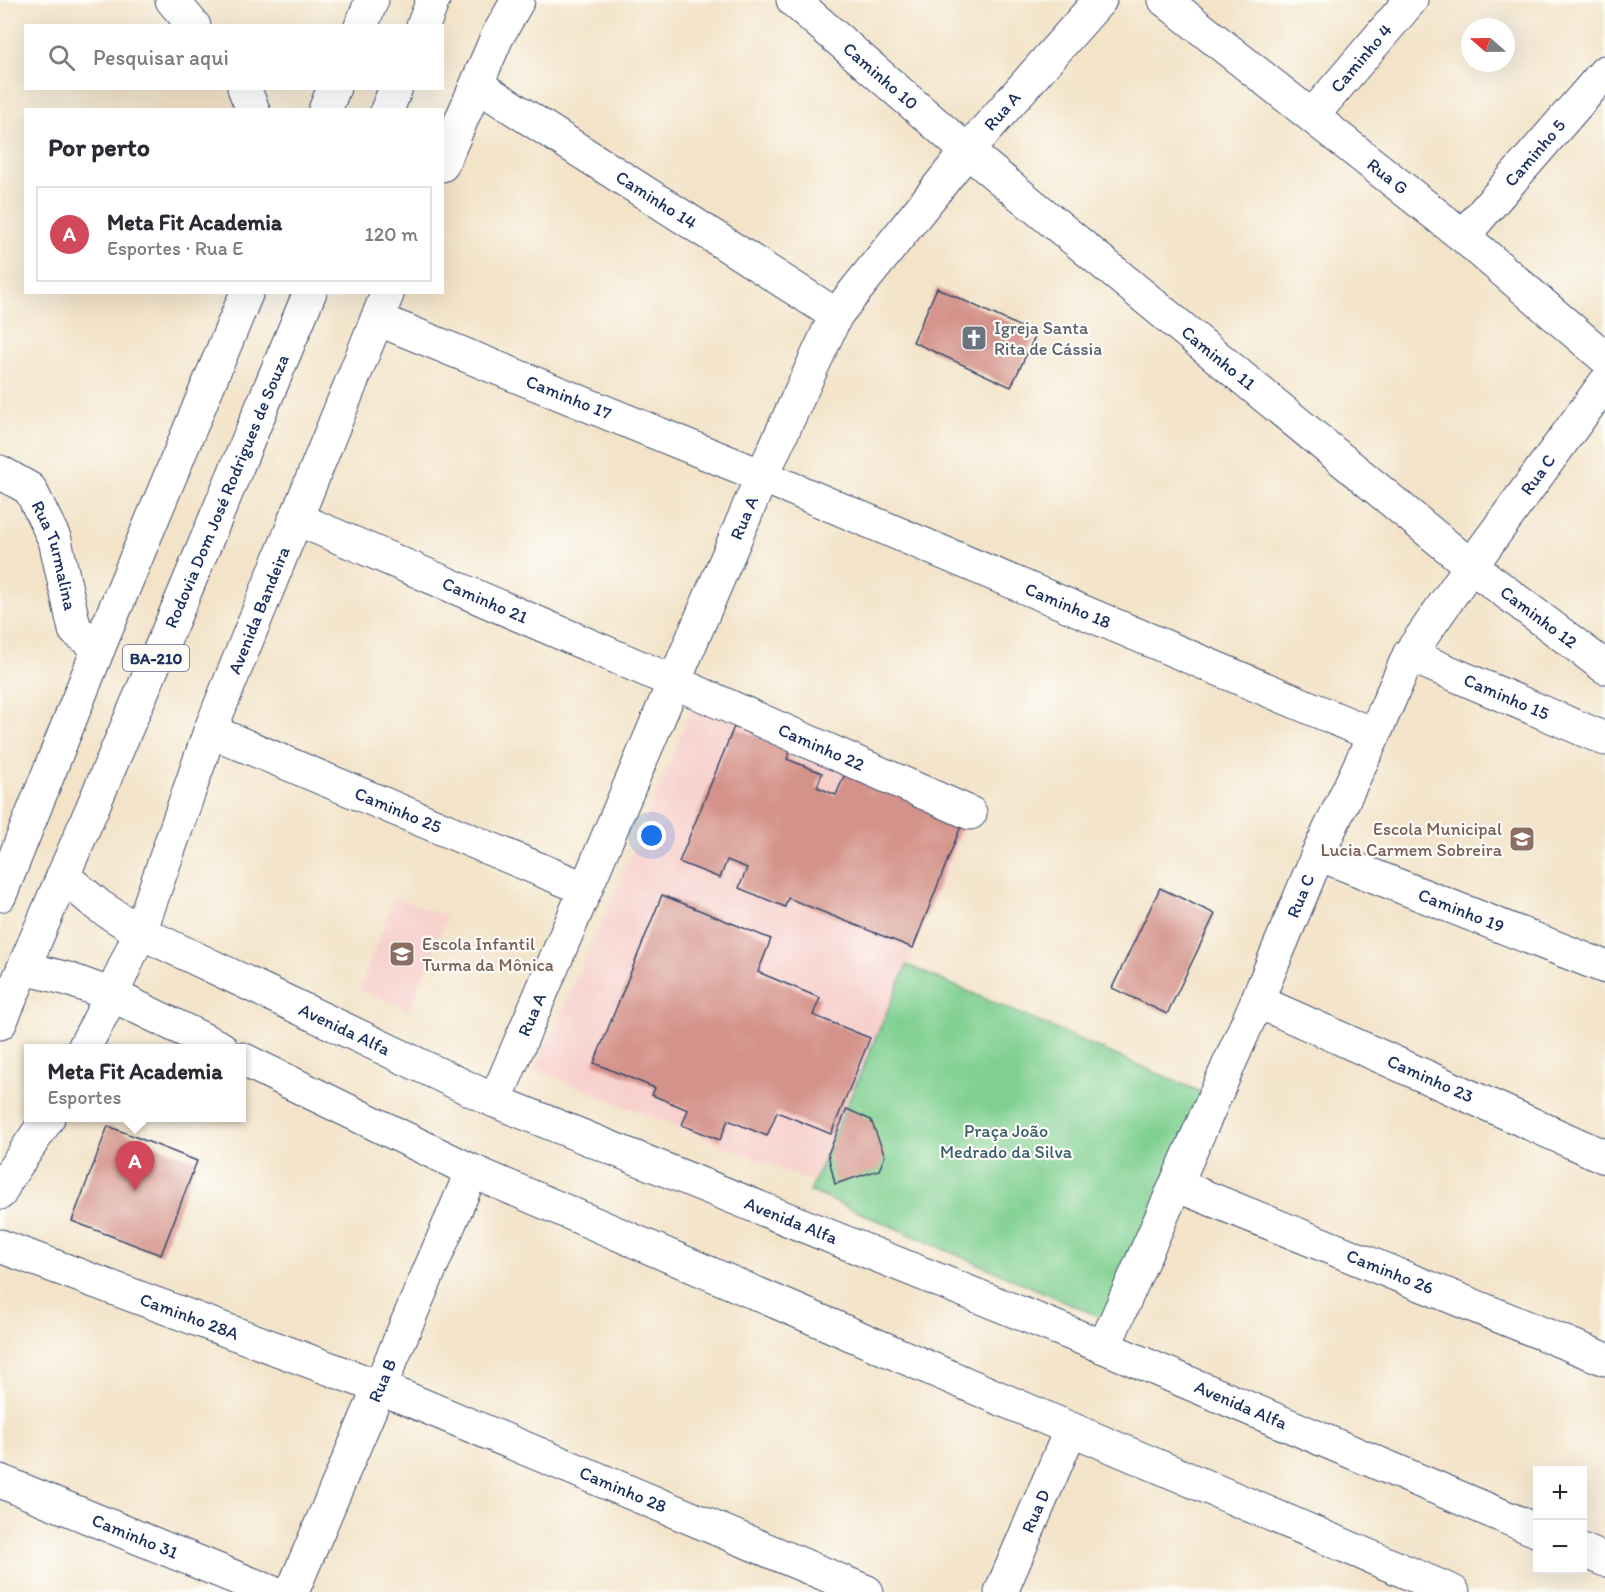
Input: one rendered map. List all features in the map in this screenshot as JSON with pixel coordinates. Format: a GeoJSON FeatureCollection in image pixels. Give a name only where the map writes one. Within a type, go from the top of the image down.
{"type":"FeatureCollection","features":[{"type":"Feature","properties":{"kind":"street"},"geometry":{"type":"LineString","coordinates":[[172,0],[192,24]]}},
{"type":"Feature","properties":{"kind":"street"},"geometry":{"type":"LineString","coordinates":[[362,24],[372,0]]}},
{"type":"Feature","properties":{"kind":"street"},"geometry":{"type":"LineString","coordinates":[[424,24],[433,0]]}},
{"type":"Feature","properties":{"kind":"street"},"geometry":{"type":"LineString","coordinates":[[444,160],[497,36],[518,0]]}},
{"type":"Feature","properties":{"kind":"street","name":"Caminho 10"},"geometry":{"type":"LineString","coordinates":[[794,0],[967,151]]}},
{"type":"Feature","properties":{"kind":"street","name":"Rua A"},"geometry":{"type":"LineString","coordinates":[[495,1101],[762,476],[836,315],[967,151],[1100,0]]}},
{"type":"Feature","properties":{"kind":"street","name":"Rua G"},"geometry":{"type":"LineString","coordinates":[[1165,0],[1463,236],[1605,358]]}},
{"type":"Feature","properties":{"kind":"street","name":"Caminho 4"},"geometry":{"type":"LineString","coordinates":[[1312,116],[1411,0]]}},
{"type":"Feature","properties":{"kind":"street","name":"Caminho 5"},"geometry":{"type":"LineString","coordinates":[[1463,236],[1605,72]]}},
{"type":"Feature","properties":{"kind":"street","name":"Caminho 14"},"geometry":{"type":"LineString","coordinates":[[477,85],[836,315]]}},
{"type":"Feature","properties":{"kind":"street"},"geometry":{"type":"LineString","coordinates":[[245,90],[252,108]]}},
{"type":"Feature","properties":{"kind":"street"},"geometry":{"type":"LineString","coordinates":[[326,108],[333,90]]}},
{"type":"Feature","properties":{"kind":"street"},"geometry":{"type":"LineString","coordinates":[[388,108],[395,90]]}},
{"type":"Feature","properties":{"kind":"street","name":"Caminho 11"},"geometry":{"type":"LineString","coordinates":[[967,151],[1471,566]]}},
{"type":"Feature","properties":{"kind":"street","name":"BA-210"},"geometry":{"type":"LineString","coordinates":[[0,895],[99,647],[246,294]]}},
{"type":"Feature","properties":{"kind":"street","name":"Rodovia Dom José Rodrigues de Souza"},"geometry":{"type":"LineString","coordinates":[[0,1023],[309,294]]}},
{"type":"Feature","properties":{"kind":"street","name":"Caminho 17"},"geometry":{"type":"LineString","coordinates":[[382,306],[762,476]]}},
{"type":"Feature","properties":{"kind":"street","name":"Avenida Bandeira"},"geometry":{"type":"LineString","coordinates":[[86,1044],[112,995],[140,932],[210,731],[382,306]]}},
{"type":"Feature","properties":{"kind":"street","name":"Rua C"},"geometry":{"type":"LineString","coordinates":[[1104,1347],[1257,1001],[1318,854],[1409,655],[1605,383]]}},
{"type":"Feature","properties":{"kind":"street","name":"Rua Turmalina"},"geometry":{"type":"LineString","coordinates":[[0,472],[30,489],[55,540],[75,630],[99,647]]}},
{"type":"Feature","properties":{"kind":"street","name":"Caminho 18"},"geometry":{"type":"LineString","coordinates":[[762,476],[1374,735]]}},
{"type":"Feature","properties":{"kind":"street","name":"Caminho 21"},"geometry":{"type":"LineString","coordinates":[[295,518],[674,682]]}},
{"type":"Feature","properties":{"kind":"street","name":"Caminho 12"},"geometry":{"type":"LineString","coordinates":[[1471,566],[1605,667]]}},
{"type":"Feature","properties":{"kind":"street","name":"Caminho 15"},"geometry":{"type":"LineString","coordinates":[[1409,655],[1605,739]]}},
{"type":"Feature","properties":{"kind":"street","name":"Caminho 22"},"geometry":{"type":"LineString","coordinates":[[674,682],[970,813]]}},
{"type":"Feature","properties":{"kind":"street","name":"Caminho 25"},"geometry":{"type":"LineString","coordinates":[[210,731],[586,889]]}},
{"type":"Feature","properties":{"kind":"street","name":"Caminho 19"},"geometry":{"type":"LineString","coordinates":[[1318,854],[1605,967]]}},
{"type":"Feature","properties":{"kind":"street","name":"Avenida Alfa"},"geometry":{"type":"LineString","coordinates":[[63,876],[99,906],[140,932],[495,1101],[1104,1347],[1533,1529]]}},
{"type":"Feature","properties":{"kind":"street"},"geometry":{"type":"LineString","coordinates":[[24,968],[68,979],[112,995],[213,1044]]}},
{"type":"Feature","properties":{"kind":"street","name":"Caminho 23"},"geometry":{"type":"LineString","coordinates":[[1257,1001],[1605,1157]]}},
{"type":"Feature","properties":{"kind":"street"},"geometry":{"type":"LineString","coordinates":[[246,1061],[472,1170],[1453,1592]]}},
{"type":"Feature","properties":{"kind":"street"},"geometry":{"type":"LineString","coordinates":[[3,1186],[45,1122]]}},
{"type":"Feature","properties":{"kind":"street","name":"Rua B"},"geometry":{"type":"LineString","coordinates":[[292,1592],[472,1170]]}},
{"type":"Feature","properties":{"kind":"street","name":"Caminho 26"},"geometry":{"type":"LineString","coordinates":[[1176,1185],[1605,1359]]}},
{"type":"Feature","properties":{"kind":"street","name":"Caminho 28A"},"geometry":{"type":"LineString","coordinates":[[0,1246],[379,1387]]}},
{"type":"Feature","properties":{"kind":"street","name":"Caminho 28"},"geometry":{"type":"LineString","coordinates":[[379,1387],[867,1592]]}},
{"type":"Feature","properties":{"kind":"street","name":"Rua D"},"geometry":{"type":"LineString","coordinates":[[1001,1592],[1071,1429]]}},
{"type":"Feature","properties":{"kind":"street","name":"Caminho 31"},"geometry":{"type":"LineString","coordinates":[[0,1481],[271,1592]]}},
{"type":"Feature","properties":{"kind":"street"},"geometry":{"type":"LineString","coordinates":[[1587,1552],[1605,1560]]}},
{"type":"Feature","properties":{"kind":"shaded area"},"geometry":{"type":"Polygon","coordinates":[[[696,697],[969,816],[813,1182],[536,1070],[634,848],[696,697]]]}},
{"type":"Feature","properties":{"kind":"shaded area","name":"Escola Infantil Turma da Mônica"},"geometry":{"type":"Polygon","coordinates":[[[395,897],[447,917],[409,1010],[359,990],[395,897]]]}},
{"type":"Feature","properties":{"kind":"green space","name":"Praça João Medrado da Silva"},"geometry":{"type":"Polygon","coordinates":[[[907,965],[1203,1093],[1105,1319],[810,1191],[907,965]]]}},
{"type":"Feature","properties":{"kind":"building","name":"Igreja Santa Rita de Cássia"},"geometry":{"type":"Polygon","coordinates":[[[937,288],[1036,334],[1011,387],[913,342],[937,288]]]}},
{"type":"Feature","properties":{"kind":"building"},"geometry":{"type":"Polygon","coordinates":[[[734,727],[791,750],[787,759],[822,773],[817,787],[836,795],[847,769],[965,816],[913,948],[788,898],[785,907],[739,888],[747,868],[727,860],[720,878],[679,862],[734,727]]]}},
{"type":"Feature","properties":{"kind":"building"},"geometry":{"type":"Polygon","coordinates":[[[1160,888],[1215,914],[1167,1014],[1112,988],[1160,888]]]}},
{"type":"Feature","properties":{"kind":"building"},"geometry":{"type":"Polygon","coordinates":[[[662,895],[771,939],[758,972],[820,998],[813,1015],[870,1038],[831,1134],[777,1112],[767,1136],[728,1120],[720,1140],[682,1125],[688,1110],[652,1095],[655,1088],[594,1063],[662,895]]]}},
{"type":"Feature","properties":{"kind":"building"},"geometry":{"type":"Polygon","coordinates":[[[847,1109],[871,1120],[885,1156],[879,1170],[835,1184],[828,1154],[847,1109]]]}},
{"type":"Feature","properties":{"kind":"building"},"geometry":{"type":"Polygon","coordinates":[[[108,1126],[197,1161],[161,1255],[72,1221],[108,1126]]]}},
{"type":"Feature","properties":{"kind":"place","name":"Igreja Santa Rita de Cássia"},"geometry":{"type":"Point","coordinates":[974,338]}},
{"type":"Feature","properties":{"kind":"place","name":"Escola Municipal Lucia Carmem Sobreira"},"geometry":{"type":"Point","coordinates":[1522,839]}},
{"type":"Feature","properties":{"kind":"place","name":"Escola Infantil Turma da Mônica"},"geometry":{"type":"Point","coordinates":[402,954]}},
{"type":"Feature","properties":{"kind":"place","name":"Meta Fit Academia"},"geometry":{"type":"Point","coordinates":[135,1191]}}]}
